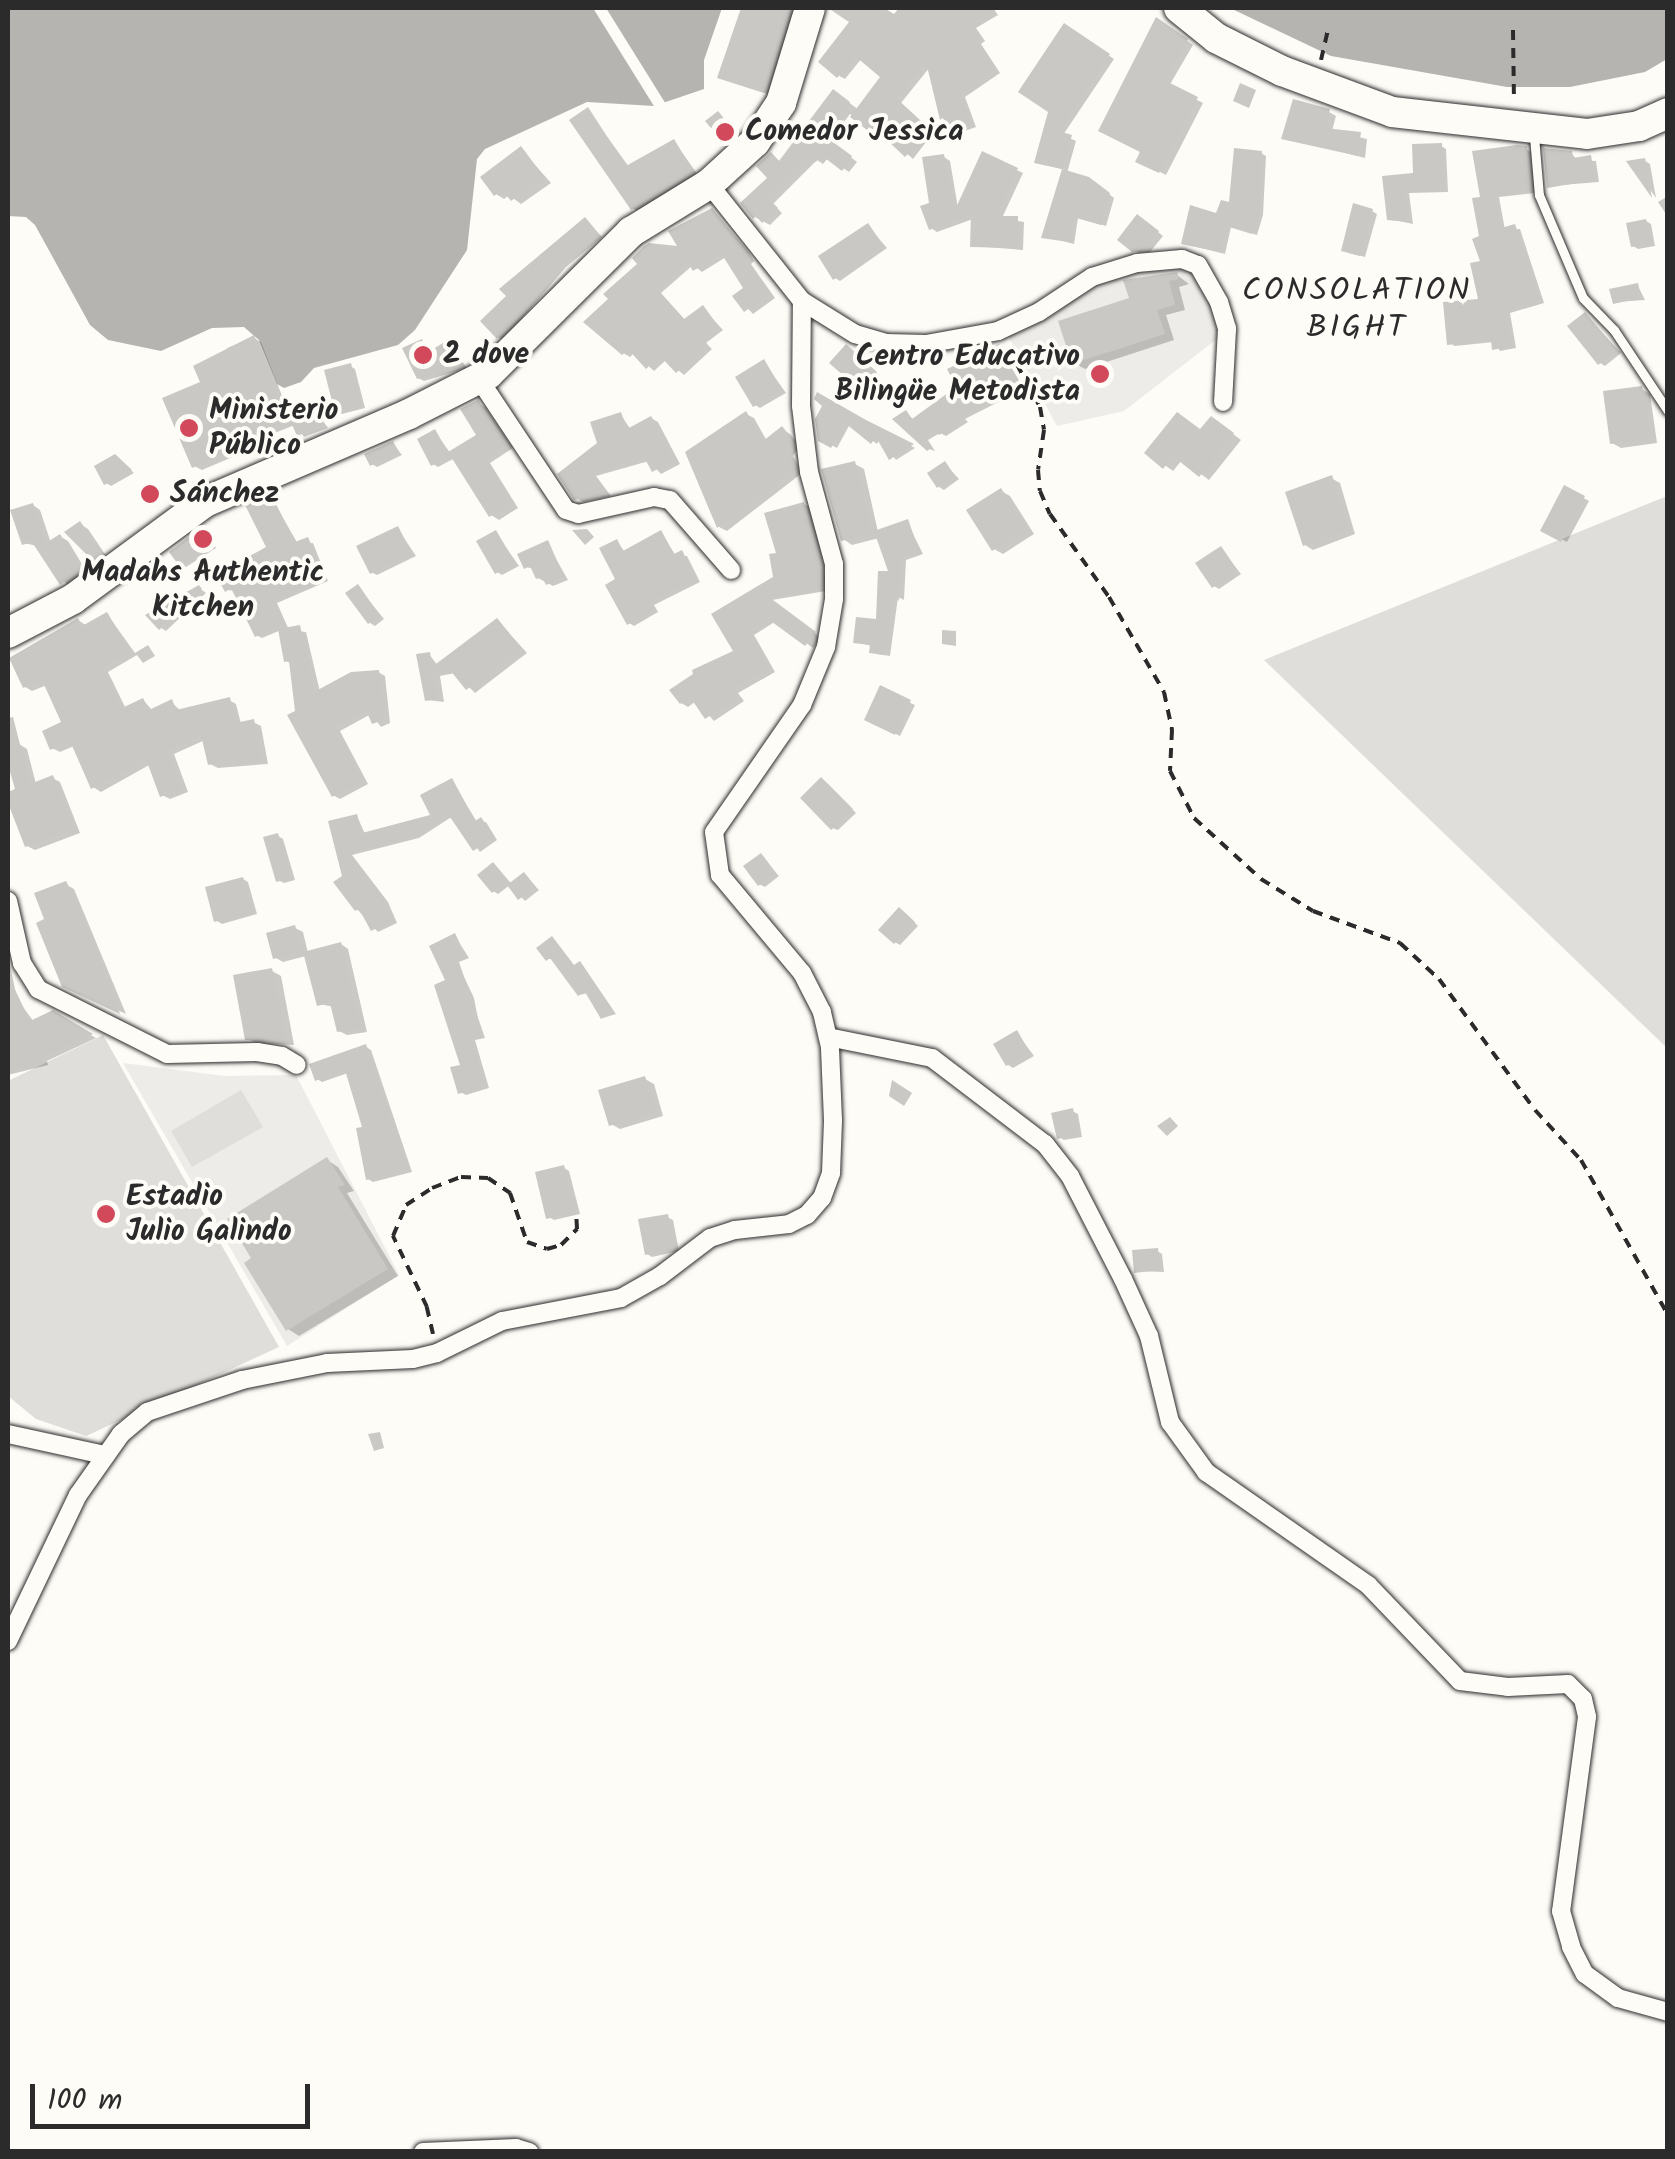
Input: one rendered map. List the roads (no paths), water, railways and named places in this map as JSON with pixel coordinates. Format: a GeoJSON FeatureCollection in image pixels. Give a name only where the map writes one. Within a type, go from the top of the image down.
{"type":"FeatureCollection","features":[{"type":"Feature","properties":{"kind":"main road"},"geometry":{"type":"LineString","coordinates":[[8,634],[73,599],[198,507],[479,379],[631,232],[709,184],[756,142],[781,103],[810,8]]}},
{"type":"Feature","properties":{"kind":"main road"},"geometry":{"type":"LineString","coordinates":[[1179,8],[1216,38],[1282,71],[1392,112],[1524,122],[1587,134],[1639,126],[1668,113]]}},
{"type":"Feature","properties":{"kind":"street"},"geometry":{"type":"LineString","coordinates":[[709,184],[802,301],[855,334],[886,344],[926,344],[998,331],[1039,312],[1092,278],[1136,262],[1182,259],[1198,265],[1220,302],[1227,328],[1224,402]]}},
{"type":"Feature","properties":{"kind":"street"},"geometry":{"type":"LineString","coordinates":[[8,1641],[78,1495],[104,1455],[147,1412],[242,1380],[327,1362],[413,1359],[437,1353],[502,1321],[622,1298],[660,1276],[710,1238],[735,1230],[789,1224],[807,1215],[822,1198],[831,1173],[828,1038],[822,1012],[802,973],[720,875],[714,852],[714,832],[802,705],[826,647],[834,599],[834,564],[808,472],[803,422],[802,301]]}},
{"type":"Feature","properties":{"kind":"street"},"geometry":{"type":"LineString","coordinates":[[479,379],[566,510],[578,514],[654,497],[670,500],[730,570]]}},
{"type":"Feature","properties":{"kind":"street"},"geometry":{"type":"LineString","coordinates":[[8,901],[22,963],[38,989],[142,1046],[166,1054],[257,1052],[282,1056],[297,1065]]}},
{"type":"Feature","properties":{"kind":"street"},"geometry":{"type":"LineString","coordinates":[[828,1038],[932,1058],[1046,1144],[1070,1176],[1150,1336],[1170,1422],[1206,1472],[1368,1585],[1460,1680],[1508,1686],[1568,1684],[1583,1699],[1588,1716],[1562,1911],[1570,1947],[1585,1974],[1618,1998],[1668,2012]]}},
{"type":"Feature","properties":{"kind":"street"},"geometry":{"type":"LineString","coordinates":[[8,1434],[104,1455]]}},
{"type":"Feature","properties":{"kind":"street"},"geometry":{"type":"LineString","coordinates":[[423,2152],[516,2148],[529,2152]]}},
{"type":"Feature","properties":{"kind":"lane"},"geometry":{"type":"LineString","coordinates":[[1524,122],[1539,195],[1583,298],[1614,330],[1668,410]]}},
{"type":"Feature","properties":{"kind":"place","name":"Comedor Jessica"},"geometry":{"type":"Point","coordinates":[725,132]}},
{"type":"Feature","properties":{"kind":"place","name":"2 dove"},"geometry":{"type":"Point","coordinates":[423,355]}},
{"type":"Feature","properties":{"kind":"place","name":"Centro Educativo Bilingüe Metodista"},"geometry":{"type":"Point","coordinates":[1100,374]}},
{"type":"Feature","properties":{"kind":"place","name":"Ministerio Público"},"geometry":{"type":"Point","coordinates":[189,428]}},
{"type":"Feature","properties":{"kind":"place","name":"Sánchez"},"geometry":{"type":"Point","coordinates":[150,494]}},
{"type":"Feature","properties":{"kind":"place","name":"Madahs Authentic Kitchen"},"geometry":{"type":"Point","coordinates":[203,539]}},
{"type":"Feature","properties":{"kind":"place","name":"Estadio Julio Galindo"},"geometry":{"type":"Point","coordinates":[106,1214]}},
{"type":"Feature","properties":{"kind":"district","name":"CONSOLATION BIGHT"},"geometry":{"type":"Point","coordinates":[1357,312]}}]}
